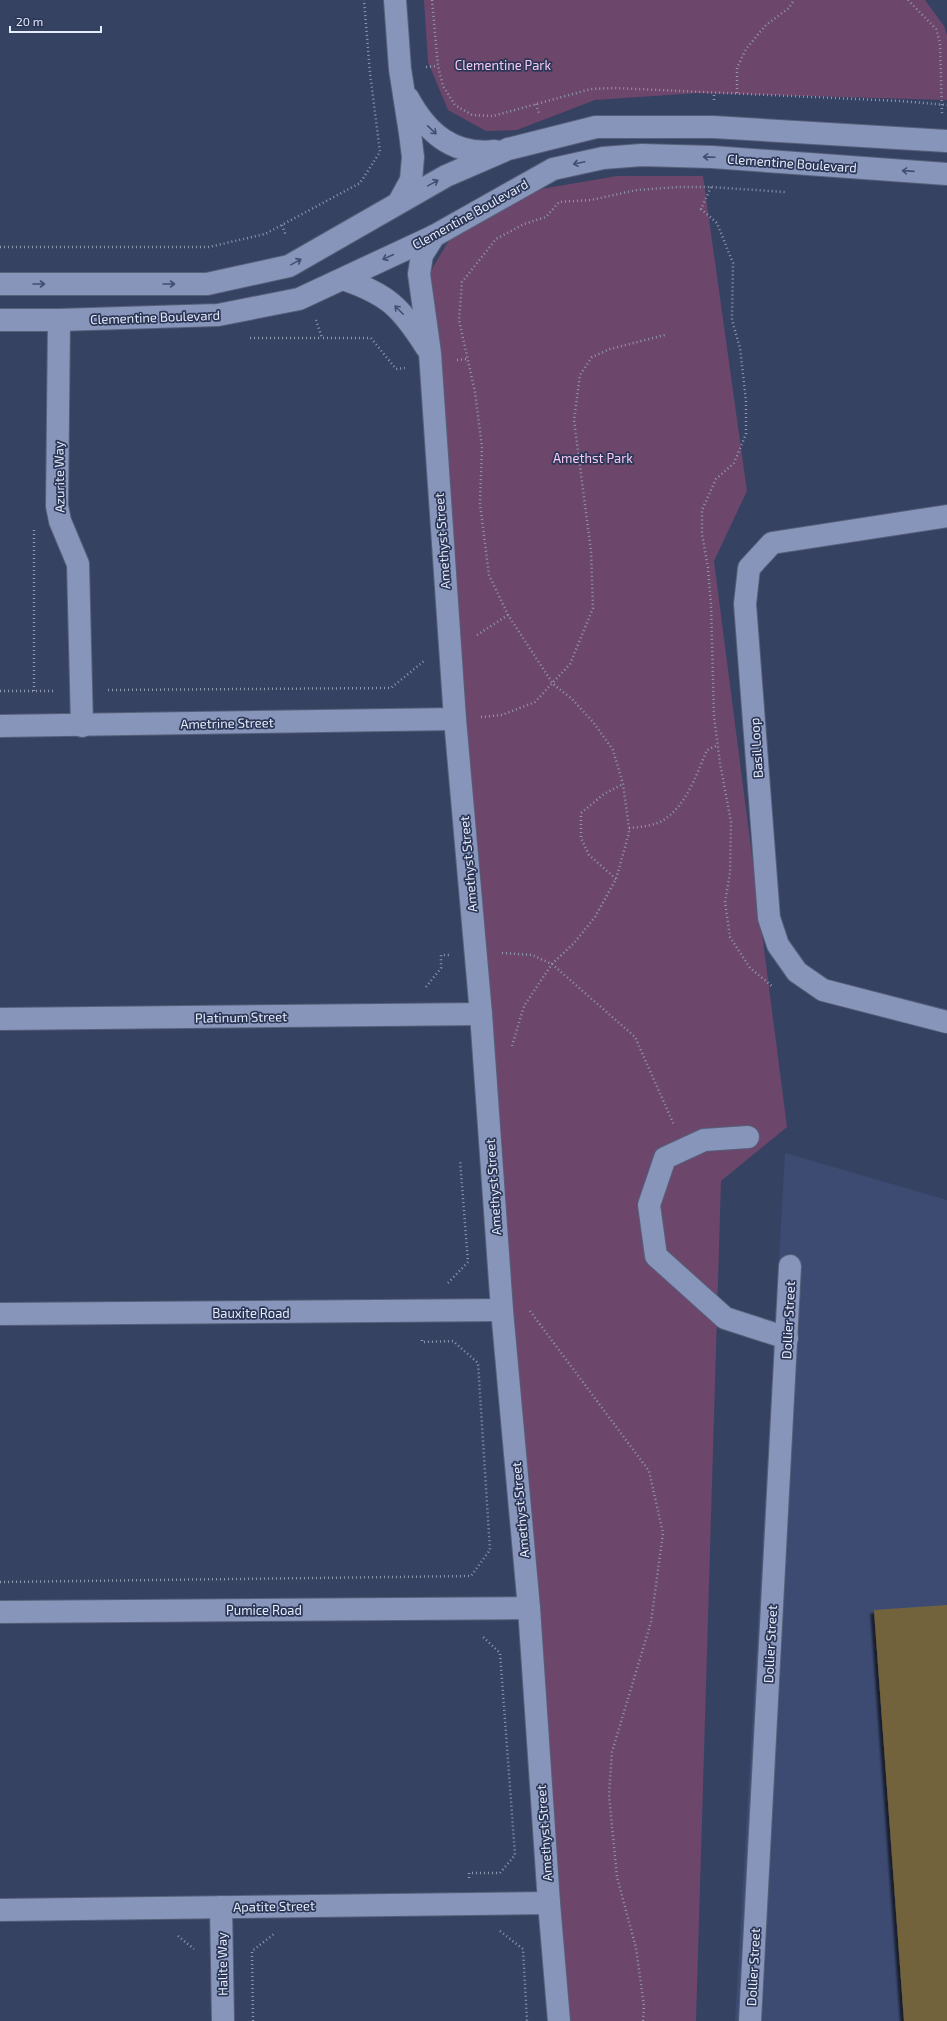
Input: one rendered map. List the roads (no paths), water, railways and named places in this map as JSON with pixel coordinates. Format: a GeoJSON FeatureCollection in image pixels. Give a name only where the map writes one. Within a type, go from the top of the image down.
{"type":"FeatureCollection","features":[{"type":"Feature","properties":{"kind":"street"},"geometry":{"type":"LineString","coordinates":[[395,0],[402,86],[412,157],[411,180],[399,202]]}},
{"type":"Feature","properties":{"kind":"street"},"geometry":{"type":"LineString","coordinates":[[402,86],[417,115],[441,138],[453,146],[470,151],[485,152],[508,149],[596,127],[636,126],[713,127],[947,140]]}},
{"type":"Feature","properties":{"kind":"street"},"geometry":{"type":"LineString","coordinates":[[0,284],[207,284],[290,266],[446,176],[508,149]]}},
{"type":"Feature","properties":{"kind":"street","name":"Clementine Boulevard"},"geometry":{"type":"LineString","coordinates":[[0,320],[59,320],[218,315],[299,299],[434,236],[553,168],[603,158],[642,154],[712,157],[947,174]]}},
{"type":"Feature","properties":{"kind":"street","name":"Amethyst Street"},"geometry":{"type":"LineString","coordinates":[[434,236],[422,255],[419,274],[430,359],[450,660],[481,1014],[502,1310],[529,1608],[549,1903],[560,2021]]}},
{"type":"Feature","properties":{"kind":"street"},"geometry":{"type":"LineString","coordinates":[[343,279],[365,286],[392,302],[408,320],[430,359]]}},
{"type":"Feature","properties":{"kind":"street","name":"Azurite Way"},"geometry":{"type":"LineString","coordinates":[[59,320],[57,506],[60,521],[78,564],[82,726]]}},
{"type":"Feature","properties":{"kind":"street","name":"Basil Loop"},"geometry":{"type":"LineString","coordinates":[[947,516],[772,543],[749,568],[745,604],[769,918],[778,945],[796,972],[823,990],[947,1022]]}},
{"type":"Feature","properties":{"kind":"street","name":"Ametrine Street"},"geometry":{"type":"LineString","coordinates":[[0,726],[82,726],[455,719]]}},
{"type":"Feature","properties":{"kind":"street","name":"Platinum Street"},"geometry":{"type":"LineString","coordinates":[[0,1020],[481,1014]]}},
{"type":"Feature","properties":{"kind":"street"},"geometry":{"type":"LineString","coordinates":[[748,1137],[704,1140],[665,1158],[649,1205],[656,1256],[725,1318],[787,1338]]}},
{"type":"Feature","properties":{"kind":"street","name":"Dollier Street"},"geometry":{"type":"LineString","coordinates":[[750,2021],[790,1266]]}},
{"type":"Feature","properties":{"kind":"street","name":"Bauxite Road"},"geometry":{"type":"LineString","coordinates":[[0,1314],[502,1310]]}},
{"type":"Feature","properties":{"kind":"street","name":"Pumice Road"},"geometry":{"type":"LineString","coordinates":[[0,1612],[529,1608]]}},
{"type":"Feature","properties":{"kind":"street","name":"Apatite Street"},"geometry":{"type":"LineString","coordinates":[[0,1910],[549,1903]]}},
{"type":"Feature","properties":{"kind":"street","name":"Halite Way"},"geometry":{"type":"LineString","coordinates":[[221,1906],[223,2021]]}},
{"type":"Feature","properties":{"kind":"park label","name":"Clementine Park"},"geometry":{"type":"Point","coordinates":[503,65]}},
{"type":"Feature","properties":{"kind":"park label","name":"Amethst Park"},"geometry":{"type":"Point","coordinates":[593,458]}}]}
